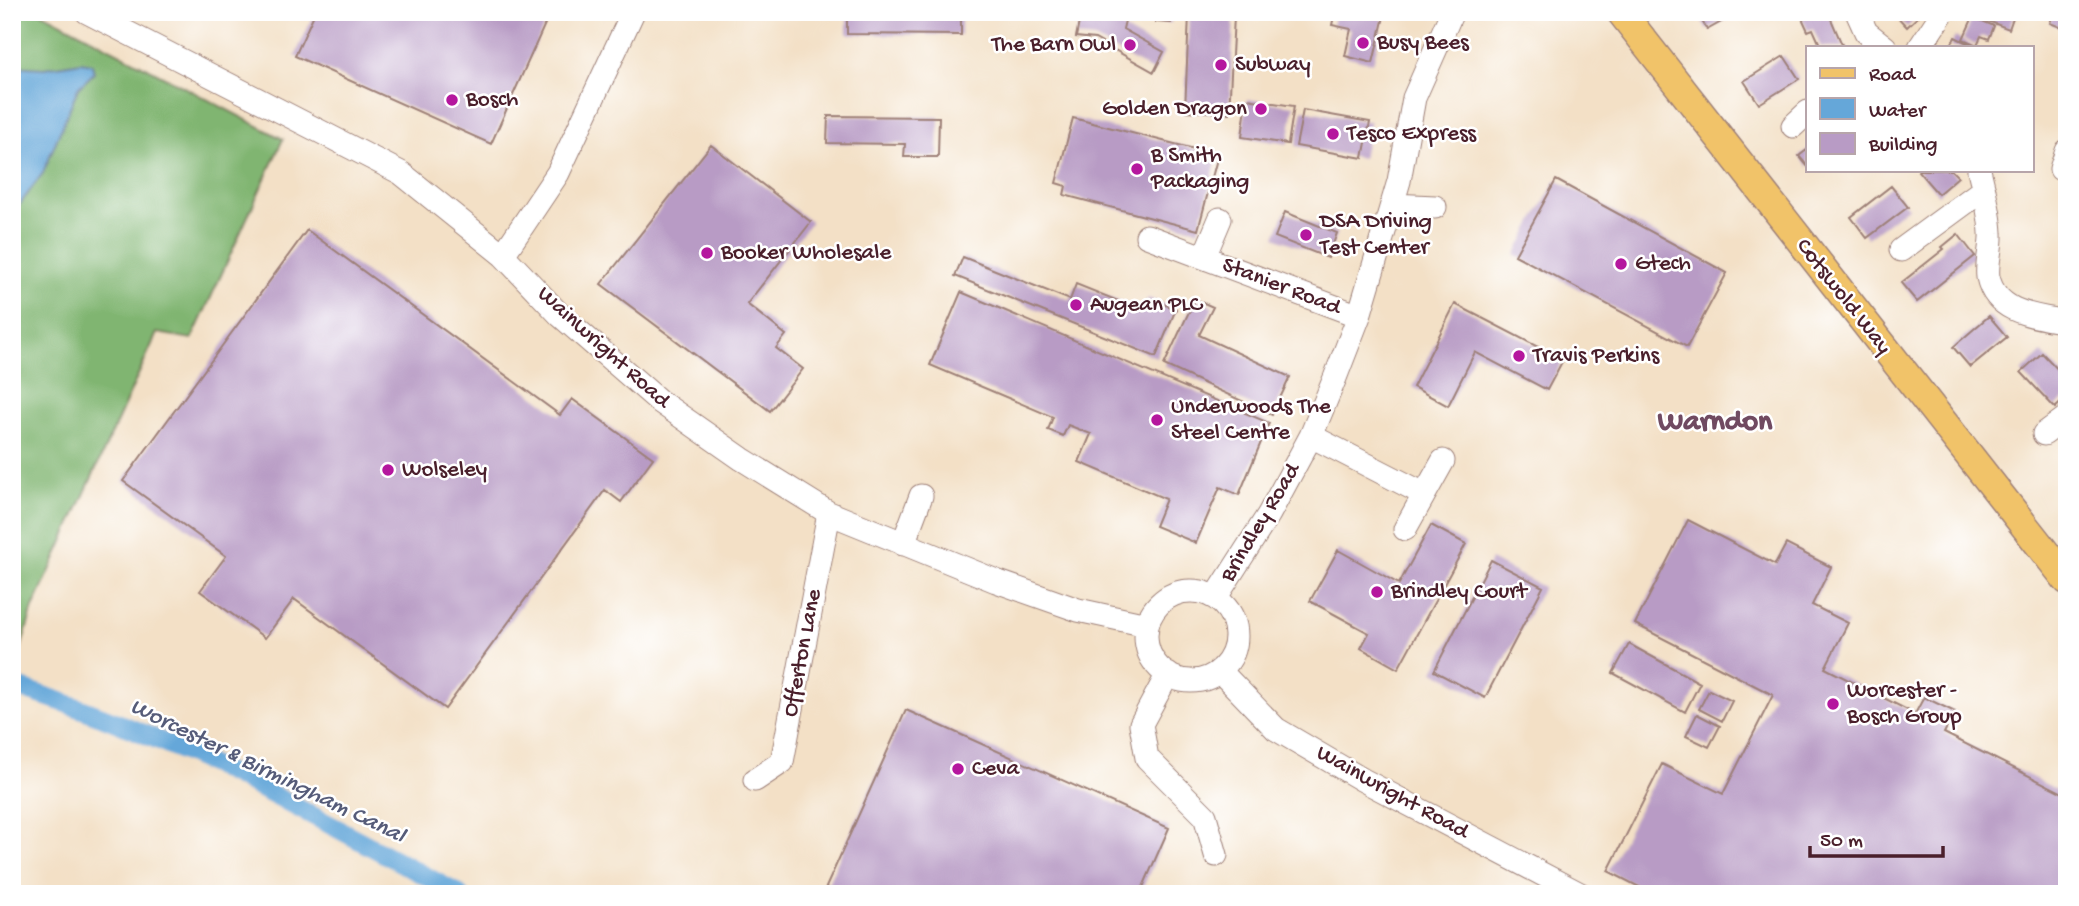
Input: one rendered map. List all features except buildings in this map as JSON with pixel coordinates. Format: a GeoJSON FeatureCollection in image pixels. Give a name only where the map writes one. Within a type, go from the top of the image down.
{"type":"FeatureCollection","features":[{"type":"Feature","properties":{"kind":"main road","name":"Cotswold Way"},"geometry":{"type":"LineString","coordinates":[[1621,12],[2067,580]]}},
{"type":"Feature","properties":{"kind":"street","name":"Wainwright Road"},"geometry":{"type":"LineString","coordinates":[[87,12],[401,173],[503,255],[560,315],[659,401],[742,459],[830,513],[903,544],[1078,610],[1147,625]]}},
{"type":"Feature","properties":{"kind":"street"},"geometry":{"type":"LineString","coordinates":[[503,255],[558,173],[633,12]]}},
{"type":"Feature","properties":{"kind":"street","name":"Brindley Road"},"geometry":{"type":"LineString","coordinates":[[1216,597],[1269,514],[1311,436],[1359,316],[1399,181],[1414,98],[1452,12]]}},
{"type":"Feature","properties":{"kind":"street"},"geometry":{"type":"LineString","coordinates":[[1857,12],[1866,32],[1882,46]]}},
{"type":"Feature","properties":{"kind":"street"},"geometry":{"type":"LineString","coordinates":[[1921,46],[1943,12]]}},
{"type":"Feature","properties":{"kind":"street"},"geometry":{"type":"LineString","coordinates":[[1901,250],[1981,179]]}},
{"type":"Feature","properties":{"kind":"street"},"geometry":{"type":"LineString","coordinates":[[1981,179],[1992,236],[1988,276],[2000,301],[2023,314],[2067,322]]}},
{"type":"Feature","properties":{"kind":"street"},"geometry":{"type":"LineString","coordinates":[[1392,205],[1435,208]]}},
{"type":"Feature","properties":{"kind":"street","name":"Stanier Road"},"geometry":{"type":"LineString","coordinates":[[1203,257],[1220,219]]}},
{"type":"Feature","properties":{"kind":"street","name":"Stanier Road"},"geometry":{"type":"LineString","coordinates":[[1147,236],[1359,316]]}},
{"type":"Feature","properties":{"kind":"street"},"geometry":{"type":"LineString","coordinates":[[2044,434],[2067,417]]}},
{"type":"Feature","properties":{"kind":"street"},"geometry":{"type":"LineString","coordinates":[[1311,436],[1424,494]]}},
{"type":"Feature","properties":{"kind":"street"},"geometry":{"type":"LineString","coordinates":[[1405,529],[1443,461]]}},
{"type":"Feature","properties":{"kind":"street"},"geometry":{"type":"LineString","coordinates":[[903,544],[921,496]]}},
{"type":"Feature","properties":{"kind":"street","name":"Offerton Lane"},"geometry":{"type":"LineString","coordinates":[[755,780],[782,762],[830,513]]}},
{"type":"Feature","properties":{"kind":"street"},"geometry":{"type":"LineString","coordinates":[[1189,590],[1203,592],[1216,597],[1227,607],[1234,619],[1237,633],[1233,654],[1220,671],[1208,678],[1181,680],[1157,665],[1149,653],[1147,625],[1162,600],[1189,590]]}},
{"type":"Feature","properties":{"kind":"street","name":"Wainwright Road"},"geometry":{"type":"LineString","coordinates":[[1220,671],[1276,729],[1363,780],[1580,894]]}},
{"type":"Feature","properties":{"kind":"street"},"geometry":{"type":"LineString","coordinates":[[1168,674],[1141,724],[1147,758],[1205,816],[1216,855]]}},
{"type":"Feature","properties":{"kind":"green space"},"geometry":{"type":"Polygon","coordinates":[[[12,12],[41,12],[283,139],[192,339],[157,333],[33,608],[20,651],[12,649],[12,12]]]}},
{"type":"Feature","properties":{"kind":"water"},"geometry":{"type":"Polygon","coordinates":[[[81,62],[92,64],[94,73],[78,88],[43,173],[12,215],[12,66],[44,68],[81,62]]]}},
{"type":"Feature","properties":{"kind":"waterway","name":"Worcester & Birmingham Canal"},"geometry":{"type":"LineString","coordinates":[[12,686],[69,704],[184,751],[459,894]]}},
{"type":"Feature","properties":{"kind":"place","name":"Busy Bees"},"geometry":{"type":"Point","coordinates":[1363,43]}},
{"type":"Feature","properties":{"kind":"place","name":"The Barn Owl"},"geometry":{"type":"Point","coordinates":[1130,45]}},
{"type":"Feature","properties":{"kind":"place","name":"Subway"},"geometry":{"type":"Point","coordinates":[1221,65]}},
{"type":"Feature","properties":{"kind":"place","name":"Bosch"},"geometry":{"type":"Point","coordinates":[452,100]}},
{"type":"Feature","properties":{"kind":"place","name":"Golden Dragon"},"geometry":{"type":"Point","coordinates":[1261,109]}},
{"type":"Feature","properties":{"kind":"place","name":"Tesco Express"},"geometry":{"type":"Point","coordinates":[1333,134]}},
{"type":"Feature","properties":{"kind":"place","name":"B Smith Packaging"},"geometry":{"type":"Point","coordinates":[1137,169]}},
{"type":"Feature","properties":{"kind":"place","name":"DSA Driving Test Center"},"geometry":{"type":"Point","coordinates":[1306,235]}},
{"type":"Feature","properties":{"kind":"place","name":"Booker Wholesale"},"geometry":{"type":"Point","coordinates":[707,253]}},
{"type":"Feature","properties":{"kind":"place","name":"Gtech"},"geometry":{"type":"Point","coordinates":[1621,264]}},
{"type":"Feature","properties":{"kind":"place","name":"Augean PLC"},"geometry":{"type":"Point","coordinates":[1076,305]}},
{"type":"Feature","properties":{"kind":"place","name":"Travis Perkins"},"geometry":{"type":"Point","coordinates":[1519,356]}},
{"type":"Feature","properties":{"kind":"place","name":"Underwoods The Steel Centre"},"geometry":{"type":"Point","coordinates":[1157,420]}},
{"type":"Feature","properties":{"kind":"place","name":"Wolseley"},"geometry":{"type":"Point","coordinates":[388,470]}},
{"type":"Feature","properties":{"kind":"place","name":"Brindley Court"},"geometry":{"type":"Point","coordinates":[1377,592]}},
{"type":"Feature","properties":{"kind":"place","name":"Worcester - Bosch Group"},"geometry":{"type":"Point","coordinates":[1833,704]}},
{"type":"Feature","properties":{"kind":"place","name":"Ceva"},"geometry":{"type":"Point","coordinates":[958,769]}},
{"type":"Feature","properties":{"kind":"district","name":"Warndon"},"geometry":{"type":"Point","coordinates":[1715,423]}}]}
